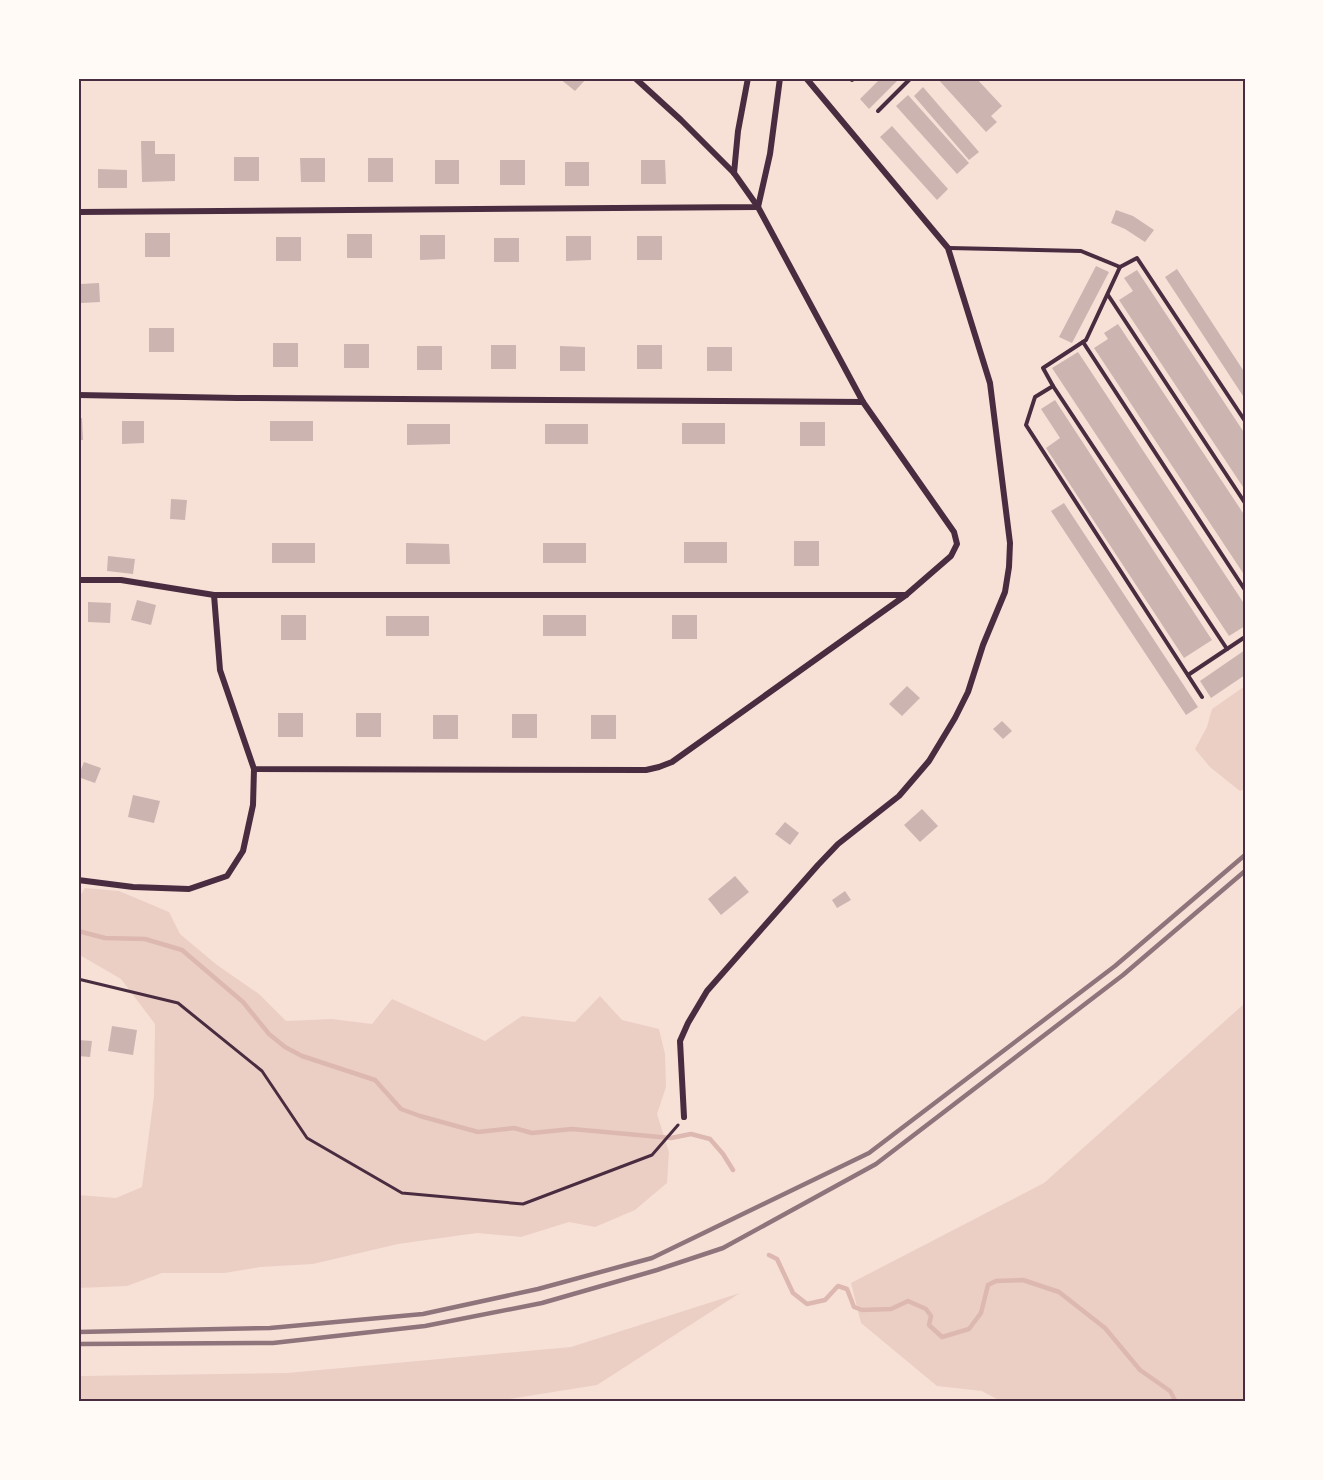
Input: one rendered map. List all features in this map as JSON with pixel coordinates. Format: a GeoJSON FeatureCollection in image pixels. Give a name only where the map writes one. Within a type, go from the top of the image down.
{"type":"FeatureCollection","features":[{"type":"Feature","properties":{"kind":"street"},"geometry":{"type":"LineString","coordinates":[[254,769],[646,770],[659,767],[672,762],[906,595],[951,556],[957,544],[954,532],[863,402],[758,207],[734,173],[681,120],[634,78]]}},
{"type":"Feature","properties":{"kind":"street"},"geometry":{"type":"LineString","coordinates":[[734,173],[738,131],[748,78]]}},
{"type":"Feature","properties":{"kind":"street"},"geometry":{"type":"LineString","coordinates":[[758,207],[770,154],[780,78]]}},
{"type":"Feature","properties":{"kind":"street"},"geometry":{"type":"LineString","coordinates":[[684,1118],[680,1041],[688,1023],[707,991],[818,865],[838,844],[899,796],[929,761],[968,692],[982,645],[1005,592],[1009,567],[1010,543],[990,383],[948,248],[806,78]]}},
{"type":"Feature","properties":{"kind":"street"},"geometry":{"type":"LineString","coordinates":[[78,212],[758,207]]}},
{"type":"Feature","properties":{"kind":"street"},"geometry":{"type":"LineString","coordinates":[[78,395],[863,402]]}},
{"type":"Feature","properties":{"kind":"street"},"geometry":{"type":"LineString","coordinates":[[78,580],[121,580],[214,595],[906,595]]}},
{"type":"Feature","properties":{"kind":"street"},"geometry":{"type":"LineString","coordinates":[[78,880],[133,887],[189,889],[227,876],[243,851],[253,805],[254,769],[220,670],[214,595]]}},
{"type":"Feature","properties":{"kind":"lane"},"geometry":{"type":"LineString","coordinates":[[878,111],[911,78]]}},
{"type":"Feature","properties":{"kind":"lane"},"geometry":{"type":"LineString","coordinates":[[1245,239],[1245,264]]}},
{"type":"Feature","properties":{"kind":"lane"},"geometry":{"type":"LineString","coordinates":[[948,248],[1081,251],[1120,267]]}},
{"type":"Feature","properties":{"kind":"lane"},"geometry":{"type":"LineString","coordinates":[[1227,649],[1043,368],[1086,340],[1120,267],[1137,258],[1245,422]]}},
{"type":"Feature","properties":{"kind":"lane"},"geometry":{"type":"LineString","coordinates":[[1107,295],[1245,503]]}},
{"type":"Feature","properties":{"kind":"lane"},"geometry":{"type":"LineString","coordinates":[[1083,342],[1245,590]]}},
{"type":"Feature","properties":{"kind":"lane"},"geometry":{"type":"LineString","coordinates":[[1053,386],[1035,397],[1026,425],[1202,697]]}},
{"type":"Feature","properties":{"kind":"lane"},"geometry":{"type":"LineString","coordinates":[[1188,675],[1245,637]]}},
{"type":"Feature","properties":{"kind":"path"},"geometry":{"type":"LineString","coordinates":[[78,979],[178,1003],[262,1071],[307,1138],[402,1193],[523,1204],[652,1155],[684,1118]]}},
{"type":"Feature","properties":{"kind":"shaded area"},"geometry":{"type":"Polygon","coordinates":[[[1245,686],[1245,789],[1240,791],[1210,767],[1195,749],[1207,727],[1212,709],[1245,686]]]}},
{"type":"Feature","properties":{"kind":"shaded area"},"geometry":{"type":"Polygon","coordinates":[[[85,888],[119,891],[169,912],[180,934],[217,965],[259,994],[286,1021],[332,1019],[372,1024],[392,999],[485,1041],[522,1016],[575,1022],[600,996],[622,1020],[659,1029],[665,1054],[666,1087],[657,1114],[669,1152],[667,1183],[635,1210],[595,1227],[569,1222],[521,1237],[477,1233],[398,1244],[313,1264],[260,1267],[225,1273],[162,1273],[127,1286],[78,1288],[78,1195],[116,1198],[142,1187],[154,1096],[155,1024],[121,979],[78,954],[78,899],[85,888]]]}},
{"type":"Feature","properties":{"kind":"shaded area"},"geometry":{"type":"Polygon","coordinates":[[[1245,1003],[1245,1402],[1002,1402],[982,1391],[937,1386],[861,1323],[851,1283],[1044,1183],[1245,1003]]]}},
{"type":"Feature","properties":{"kind":"shaded area"},"geometry":{"type":"Polygon","coordinates":[[[740,1293],[597,1385],[490,1402],[78,1402],[78,1376],[287,1373],[571,1347],[740,1293]]]}},
{"type":"Feature","properties":{"kind":"building"},"geometry":{"type":"Polygon","coordinates":[[[559,78],[587,78],[575,91],[559,78]]]}},
{"type":"Feature","properties":{"kind":"building"},"geometry":{"type":"Polygon","coordinates":[[[881,78],[900,78],[869,109],[860,99],[881,78]]]}},
{"type":"Feature","properties":{"kind":"building"},"geometry":{"type":"Polygon","coordinates":[[[937,78],[976,78],[1002,106],[991,116],[997,122],[986,132],[937,78]]]}},
{"type":"Feature","properties":{"kind":"building"},"geometry":{"type":"Polygon","coordinates":[[[923,87],[979,152],[969,160],[914,96],[923,87]]]}},
{"type":"Feature","properties":{"kind":"building"},"geometry":{"type":"Polygon","coordinates":[[[908,95],[969,163],[957,174],[896,106],[908,95]]]}},
{"type":"Feature","properties":{"kind":"building"},"geometry":{"type":"Polygon","coordinates":[[[892,126],[948,189],[937,200],[880,137],[892,126]]]}},
{"type":"Feature","properties":{"kind":"building"},"geometry":{"type":"Polygon","coordinates":[[[141,141],[155,141],[155,154],[175,154],[175,181],[142,182],[141,141]]]}},
{"type":"Feature","properties":{"kind":"building"},"geometry":{"type":"Polygon","coordinates":[[[234,157],[259,157],[259,181],[234,181],[234,157]]]}},
{"type":"Feature","properties":{"kind":"building"},"geometry":{"type":"Polygon","coordinates":[[[300,158],[325,158],[325,182],[301,182],[300,158]]]}},
{"type":"Feature","properties":{"kind":"building"},"geometry":{"type":"Polygon","coordinates":[[[368,158],[393,158],[393,182],[368,182],[368,158]]]}},
{"type":"Feature","properties":{"kind":"building"},"geometry":{"type":"Polygon","coordinates":[[[435,160],[459,160],[459,184],[435,184],[435,160]]]}},
{"type":"Feature","properties":{"kind":"building"},"geometry":{"type":"Polygon","coordinates":[[[500,160],[525,160],[525,185],[500,185],[500,160]]]}},
{"type":"Feature","properties":{"kind":"building"},"geometry":{"type":"Polygon","coordinates":[[[641,160],[665,160],[666,184],[641,184],[641,160]]]}},
{"type":"Feature","properties":{"kind":"building"},"geometry":{"type":"Polygon","coordinates":[[[565,162],[589,162],[589,186],[565,186],[565,162]]]}},
{"type":"Feature","properties":{"kind":"building"},"geometry":{"type":"Polygon","coordinates":[[[98,169],[127,170],[127,188],[98,188],[98,169]]]}},
{"type":"Feature","properties":{"kind":"building"},"geometry":{"type":"Polygon","coordinates":[[[1116,210],[1133,216],[1154,230],[1145,242],[1111,223],[1116,210]]]}},
{"type":"Feature","properties":{"kind":"building"},"geometry":{"type":"Polygon","coordinates":[[[145,233],[170,233],[170,257],[145,257],[145,233]]]}},
{"type":"Feature","properties":{"kind":"building"},"geometry":{"type":"Polygon","coordinates":[[[347,234],[372,234],[372,258],[347,258],[347,234]]]}},
{"type":"Feature","properties":{"kind":"building"},"geometry":{"type":"Polygon","coordinates":[[[420,235],[445,235],[445,259],[420,260],[420,235]]]}},
{"type":"Feature","properties":{"kind":"building"},"geometry":{"type":"Polygon","coordinates":[[[566,236],[591,236],[591,260],[566,261],[566,236]]]}},
{"type":"Feature","properties":{"kind":"building"},"geometry":{"type":"Polygon","coordinates":[[[637,236],[662,236],[662,260],[637,260],[637,236]]]}},
{"type":"Feature","properties":{"kind":"building"},"geometry":{"type":"Polygon","coordinates":[[[276,237],[301,237],[301,261],[276,261],[276,237]]]}},
{"type":"Feature","properties":{"kind":"building"},"geometry":{"type":"Polygon","coordinates":[[[494,238],[519,238],[519,262],[494,262],[494,238]]]}},
{"type":"Feature","properties":{"kind":"building"},"geometry":{"type":"Polygon","coordinates":[[[1096,266],[1109,272],[1072,343],[1059,337],[1096,266]]]}},
{"type":"Feature","properties":{"kind":"building"},"geometry":{"type":"Polygon","coordinates":[[[1177,269],[1245,373],[1245,399],[1165,277],[1177,269]]]}},
{"type":"Feature","properties":{"kind":"building"},"geometry":{"type":"Polygon","coordinates":[[[1137,270],[1245,434],[1245,490],[1119,300],[1133,291],[1124,278],[1137,270]]]}},
{"type":"Feature","properties":{"kind":"building"},"geometry":{"type":"Polygon","coordinates":[[[99,283],[100,302],[81,303],[81,284],[99,283]]]}},
{"type":"Feature","properties":{"kind":"building"},"geometry":{"type":"Polygon","coordinates":[[[1118,324],[1245,516],[1245,576],[1094,348],[1108,339],[1104,333],[1118,324]]]}},
{"type":"Feature","properties":{"kind":"building"},"geometry":{"type":"Polygon","coordinates":[[[149,328],[174,328],[174,352],[149,352],[149,328]]]}},
{"type":"Feature","properties":{"kind":"building"},"geometry":{"type":"Polygon","coordinates":[[[273,343],[298,343],[298,367],[273,367],[273,343]]]}},
{"type":"Feature","properties":{"kind":"building"},"geometry":{"type":"Polygon","coordinates":[[[344,344],[369,344],[369,368],[344,368],[344,344]]]}},
{"type":"Feature","properties":{"kind":"building"},"geometry":{"type":"Polygon","coordinates":[[[491,345],[516,345],[516,369],[491,369],[491,345]]]}},
{"type":"Feature","properties":{"kind":"building"},"geometry":{"type":"Polygon","coordinates":[[[637,345],[662,345],[662,369],[637,369],[637,345]]]}},
{"type":"Feature","properties":{"kind":"building"},"geometry":{"type":"Polygon","coordinates":[[[417,346],[442,346],[442,370],[417,370],[417,346]]]}},
{"type":"Feature","properties":{"kind":"building"},"geometry":{"type":"Polygon","coordinates":[[[560,346],[585,347],[585,371],[560,371],[560,346]]]}},
{"type":"Feature","properties":{"kind":"building"},"geometry":{"type":"Polygon","coordinates":[[[707,347],[732,347],[732,371],[707,371],[707,347]]]}},
{"type":"Feature","properties":{"kind":"building"},"geometry":{"type":"Polygon","coordinates":[[[1078,352],[1245,605],[1245,626],[1229,636],[1052,368],[1078,352]]]}},
{"type":"Feature","properties":{"kind":"building"},"geometry":{"type":"Polygon","coordinates":[[[1055,400],[1212,640],[1184,658],[1046,448],[1060,438],[1041,409],[1055,400]]]}},
{"type":"Feature","properties":{"kind":"building"},"geometry":{"type":"Polygon","coordinates":[[[78,418],[82,418],[83,440],[78,440],[78,418]]]}},
{"type":"Feature","properties":{"kind":"building"},"geometry":{"type":"Polygon","coordinates":[[[122,421],[144,421],[144,443],[122,444],[122,421]]]}},
{"type":"Feature","properties":{"kind":"building"},"geometry":{"type":"Polygon","coordinates":[[[270,421],[313,421],[313,441],[270,441],[270,421]]]}},
{"type":"Feature","properties":{"kind":"building"},"geometry":{"type":"Polygon","coordinates":[[[800,422],[825,422],[825,446],[800,446],[800,422]]]}},
{"type":"Feature","properties":{"kind":"building"},"geometry":{"type":"Polygon","coordinates":[[[682,423],[725,423],[725,444],[682,444],[682,423]]]}},
{"type":"Feature","properties":{"kind":"building"},"geometry":{"type":"Polygon","coordinates":[[[407,424],[450,424],[450,444],[407,445],[407,424]]]}},
{"type":"Feature","properties":{"kind":"building"},"geometry":{"type":"Polygon","coordinates":[[[545,424],[588,424],[588,444],[545,444],[545,424]]]}},
{"type":"Feature","properties":{"kind":"building"},"geometry":{"type":"Polygon","coordinates":[[[171,499],[187,500],[185,520],[170,519],[171,499]]]}},
{"type":"Feature","properties":{"kind":"building"},"geometry":{"type":"Polygon","coordinates":[[[1064,503],[1198,707],[1186,715],[1051,511],[1064,503]]]}},
{"type":"Feature","properties":{"kind":"building"},"geometry":{"type":"Polygon","coordinates":[[[794,541],[819,541],[819,566],[794,566],[794,541]]]}},
{"type":"Feature","properties":{"kind":"building"},"geometry":{"type":"Polygon","coordinates":[[[684,542],[727,542],[727,563],[684,563],[684,542]]]}},
{"type":"Feature","properties":{"kind":"building"},"geometry":{"type":"Polygon","coordinates":[[[272,543],[315,543],[315,563],[272,563],[272,543]]]}},
{"type":"Feature","properties":{"kind":"building"},"geometry":{"type":"Polygon","coordinates":[[[406,543],[449,544],[450,564],[406,564],[406,543]]]}},
{"type":"Feature","properties":{"kind":"building"},"geometry":{"type":"Polygon","coordinates":[[[543,543],[586,543],[586,563],[543,563],[543,543]]]}},
{"type":"Feature","properties":{"kind":"building"},"geometry":{"type":"Polygon","coordinates":[[[108,556],[135,559],[133,574],[107,571],[108,556]]]}},
{"type":"Feature","properties":{"kind":"building"},"geometry":{"type":"Polygon","coordinates":[[[137,600],[156,605],[151,625],[131,620],[137,600]]]}},
{"type":"Feature","properties":{"kind":"building"},"geometry":{"type":"Polygon","coordinates":[[[88,602],[111,603],[110,623],[88,622],[88,602]]]}},
{"type":"Feature","properties":{"kind":"building"},"geometry":{"type":"Polygon","coordinates":[[[281,615],[306,615],[306,640],[281,640],[281,615]]]}},
{"type":"Feature","properties":{"kind":"building"},"geometry":{"type":"Polygon","coordinates":[[[543,615],[586,615],[586,636],[543,636],[543,615]]]}},
{"type":"Feature","properties":{"kind":"building"},"geometry":{"type":"Polygon","coordinates":[[[672,615],[697,615],[697,639],[672,639],[672,615]]]}},
{"type":"Feature","properties":{"kind":"building"},"geometry":{"type":"Polygon","coordinates":[[[386,616],[429,616],[429,636],[386,636],[386,616]]]}},
{"type":"Feature","properties":{"kind":"building"},"geometry":{"type":"Polygon","coordinates":[[[1245,650],[1245,675],[1211,698],[1200,681],[1245,650]]]}},
{"type":"Feature","properties":{"kind":"building"},"geometry":{"type":"Polygon","coordinates":[[[907,686],[920,698],[902,716],[889,704],[907,686]]]}},
{"type":"Feature","properties":{"kind":"building"},"geometry":{"type":"Polygon","coordinates":[[[278,713],[303,713],[303,737],[278,737],[278,713]]]}},
{"type":"Feature","properties":{"kind":"building"},"geometry":{"type":"Polygon","coordinates":[[[356,713],[381,713],[381,737],[356,737],[356,713]]]}},
{"type":"Feature","properties":{"kind":"building"},"geometry":{"type":"Polygon","coordinates":[[[512,714],[537,714],[537,738],[512,738],[512,714]]]}},
{"type":"Feature","properties":{"kind":"building"},"geometry":{"type":"Polygon","coordinates":[[[433,715],[458,715],[458,739],[433,739],[433,715]]]}},
{"type":"Feature","properties":{"kind":"building"},"geometry":{"type":"Polygon","coordinates":[[[591,715],[616,715],[616,739],[591,739],[591,715]]]}},
{"type":"Feature","properties":{"kind":"building"},"geometry":{"type":"Polygon","coordinates":[[[1002,721],[1012,731],[1003,739],[993,729],[1002,721]]]}},
{"type":"Feature","properties":{"kind":"building"},"geometry":{"type":"Polygon","coordinates":[[[84,762],[101,768],[95,783],[78,777],[84,762]]]}},
{"type":"Feature","properties":{"kind":"building"},"geometry":{"type":"Polygon","coordinates":[[[133,795],[160,801],[154,823],[128,817],[133,795]]]}},
{"type":"Feature","properties":{"kind":"building"},"geometry":{"type":"Polygon","coordinates":[[[922,809],[938,826],[920,842],[904,825],[922,809]]]}},
{"type":"Feature","properties":{"kind":"building"},"geometry":{"type":"Polygon","coordinates":[[[785,822],[799,833],[790,845],[775,834],[785,822]]]}},
{"type":"Feature","properties":{"kind":"building"},"geometry":{"type":"Polygon","coordinates":[[[735,876],[749,892],[721,915],[708,899],[735,876]]]}},
{"type":"Feature","properties":{"kind":"building"},"geometry":{"type":"Polygon","coordinates":[[[845,891],[851,900],[837,908],[832,900],[845,891]]]}},
{"type":"Feature","properties":{"kind":"building"},"geometry":{"type":"Polygon","coordinates":[[[112,1026],[137,1030],[133,1055],[108,1051],[112,1026]]]}},
{"type":"Feature","properties":{"kind":"building"},"geometry":{"type":"Polygon","coordinates":[[[78,1040],[92,1041],[90,1057],[78,1056],[78,1040]]]}},
{"type":"Feature","properties":{"kind":"waterway"},"geometry":{"type":"LineString","coordinates":[[78,931],[105,938],[145,939],[182,950],[243,1002],[269,1034],[285,1047],[302,1056],[375,1080],[401,1109],[420,1116],[478,1132],[514,1128],[532,1133],[572,1129],[671,1138],[691,1134],[710,1139],[733,1170]]}},
{"type":"Feature","properties":{"kind":"waterway"},"geometry":{"type":"LineString","coordinates":[[769,1255],[777,1259],[793,1293],[807,1304],[825,1300],[838,1286],[847,1289],[854,1307],[862,1310],[891,1309],[908,1301],[926,1309],[931,1316],[929,1325],[942,1337],[969,1329],[981,1313],[988,1285],[996,1281],[1023,1280],[1059,1292],[1105,1328],[1140,1370],[1170,1391],[1176,1402]]}},
{"type":"Feature","properties":{"kind":"railway"},"geometry":{"type":"LineString","coordinates":[[78,1332],[270,1328],[423,1314],[538,1289],[652,1258],[869,1153],[1115,966],[1245,855]]}},
{"type":"Feature","properties":{"kind":"railway"},"geometry":{"type":"LineString","coordinates":[[78,1344],[273,1343],[425,1326],[542,1303],[657,1270],[723,1248],[876,1164],[1123,975],[1245,871]]}}]}
